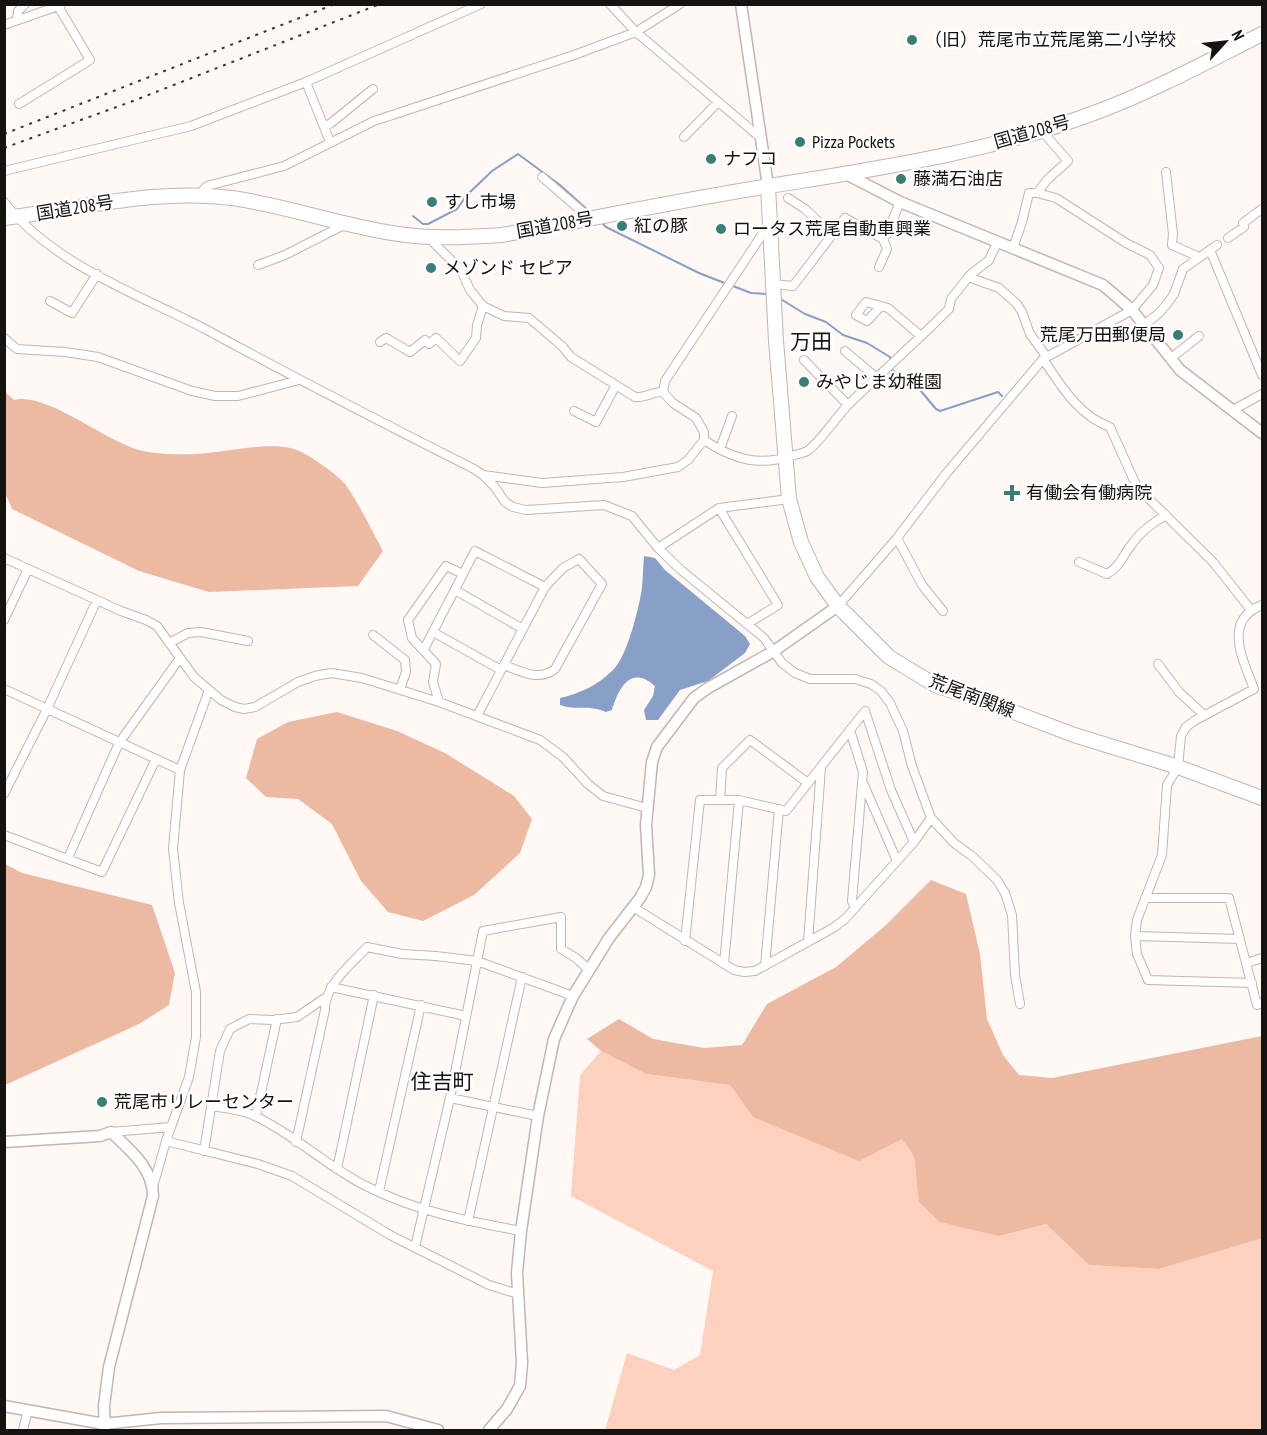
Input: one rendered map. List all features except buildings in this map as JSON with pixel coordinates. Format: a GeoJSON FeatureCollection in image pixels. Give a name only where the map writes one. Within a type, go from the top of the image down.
{"type":"FeatureCollection","features":[{"type":"Feature","properties":{"kind":"main road","name":"国道208号"},"geometry":{"type":"LineString","coordinates":[[10,217],[146,197],[197,196],[232,198],[405,235],[435,237],[502,235],[768,186],[846,174],[965,150],[1041,130],[1101,111],[1263,34]]}},
{"type":"Feature","properties":{"kind":"main road","name":"荒尾南関線"},"geometry":{"type":"LineString","coordinates":[[768,186],[789,499],[801,542],[818,577],[838,606],[889,657],[935,685],[1074,735],[1178,767],[1263,798]]}},
{"type":"Feature","properties":{"kind":"street"},"geometry":{"type":"LineString","coordinates":[[17,20],[18,11],[25,4]]}},
{"type":"Feature","properties":{"kind":"street"},"geometry":{"type":"LineString","coordinates":[[4,171],[191,126],[306,82],[481,4]]}},
{"type":"Feature","properties":{"kind":"street"},"geometry":{"type":"LineString","coordinates":[[610,4],[636,32],[762,140]]}},
{"type":"Feature","properties":{"kind":"street"},"geometry":{"type":"LineString","coordinates":[[197,196],[207,186],[284,166],[374,121],[574,55],[636,32],[680,4]]}},
{"type":"Feature","properties":{"kind":"street"},"geometry":{"type":"LineString","coordinates":[[741,4],[768,186]]}},
{"type":"Feature","properties":{"kind":"street"},"geometry":{"type":"LineString","coordinates":[[4,25],[60,5],[90,60],[19,104]]}},
{"type":"Feature","properties":{"kind":"street"},"geometry":{"type":"LineString","coordinates":[[306,82],[330,142]]}},
{"type":"Feature","properties":{"kind":"street"},"geometry":{"type":"LineString","coordinates":[[324,127],[373,89]]}},
{"type":"Feature","properties":{"kind":"street"},"geometry":{"type":"LineString","coordinates":[[684,137],[718,102]]}},
{"type":"Feature","properties":{"kind":"street"},"geometry":{"type":"LineString","coordinates":[[1037,193],[1047,180],[1068,161],[1041,130]]}},
{"type":"Feature","properties":{"kind":"street"},"geometry":{"type":"LineString","coordinates":[[1166,172],[1173,234],[1172,244],[1198,257]]}},
{"type":"Feature","properties":{"kind":"street"},"geometry":{"type":"LineString","coordinates":[[846,174],[900,202],[1103,285],[1132,310],[1170,359],[1189,377],[1263,432]]}},
{"type":"Feature","properties":{"kind":"street"},"geometry":{"type":"LineString","coordinates":[[542,177],[589,220]]}},
{"type":"Feature","properties":{"kind":"street"},"geometry":{"type":"LineString","coordinates":[[489,1431],[507,1409],[520,1386],[522,1363],[518,1294],[521,1231],[538,1116],[554,1039],[573,996],[609,938],[646,887],[649,875],[647,808],[652,762],[657,747],[694,698],[774,651],[838,606],[897,538],[945,475],[1044,357],[1132,310],[1153,285],[1159,268],[1150,255],[1126,243],[1056,198],[1037,193],[1029,193],[1013,248]]}},
{"type":"Feature","properties":{"kind":"street"},"geometry":{"type":"LineString","coordinates":[[788,198],[805,209],[832,235]]}},
{"type":"Feature","properties":{"kind":"street"},"geometry":{"type":"LineString","coordinates":[[4,202],[10,217],[66,257],[134,295],[205,329],[483,475],[513,507],[526,510],[604,505],[617,508],[632,516],[658,548],[681,570],[764,638],[782,663],[795,673],[810,680],[855,679],[871,684],[891,703],[903,731],[912,766],[931,818],[954,843],[972,856],[997,880],[1005,893],[1012,915],[1015,975],[1020,1004]]}},
{"type":"Feature","properties":{"kind":"street"},"geometry":{"type":"LineString","coordinates":[[883,239],[893,226],[892,219],[900,202]]}},
{"type":"Feature","properties":{"kind":"street"},"geometry":{"type":"LineString","coordinates":[[1228,238],[1244,227],[1243,223],[1263,209]]}},
{"type":"Feature","properties":{"kind":"street"},"geometry":{"type":"LineString","coordinates":[[773,284],[792,286],[845,218],[883,239],[887,249],[879,267]]}},
{"type":"Feature","properties":{"kind":"street"},"geometry":{"type":"LineString","coordinates":[[258,265],[285,255],[346,224]]}},
{"type":"Feature","properties":{"kind":"street"},"geometry":{"type":"LineString","coordinates":[[663,392],[665,381],[726,286],[765,230],[770,231]]}},
{"type":"Feature","properties":{"kind":"street"},"geometry":{"type":"LineString","coordinates":[[435,237],[434,243],[461,270],[471,290],[483,306],[504,316],[529,318],[562,346],[571,357],[635,397],[643,398],[663,392],[673,403],[696,418],[704,432],[704,440],[688,460],[678,467],[651,473],[542,483],[483,475]]}},
{"type":"Feature","properties":{"kind":"street"},"geometry":{"type":"LineString","coordinates":[[704,440],[720,449],[762,463],[785,459],[808,451],[848,405],[949,309],[951,299],[968,277],[989,260],[997,243]]}},
{"type":"Feature","properties":{"kind":"street"},"geometry":{"type":"LineString","coordinates":[[1144,325],[1158,315],[1174,294],[1183,269],[1213,248],[1263,375]]}},
{"type":"Feature","properties":{"kind":"street"},"geometry":{"type":"LineString","coordinates":[[50,301],[72,313],[97,274]]}},
{"type":"Feature","properties":{"kind":"street"},"geometry":{"type":"LineString","coordinates":[[968,277],[999,288],[1017,304],[1030,334],[1068,395],[1098,423],[1110,427],[1137,487],[1213,562],[1251,610]]}},
{"type":"Feature","properties":{"kind":"street"},"geometry":{"type":"LineString","coordinates":[[380,342],[386,338],[391,339],[410,352],[425,340],[429,344],[436,338],[460,361],[476,338],[477,325],[483,306]]}},
{"type":"Feature","properties":{"kind":"street"},"geometry":{"type":"LineString","coordinates":[[881,306],[888,308],[921,336]]}},
{"type":"Feature","properties":{"kind":"street"},"geometry":{"type":"LineString","coordinates":[[1170,359],[1199,336]]}},
{"type":"Feature","properties":{"kind":"street"},"geometry":{"type":"LineString","coordinates":[[4,338],[17,349],[98,357],[192,391],[214,396],[238,396],[299,380]]}},
{"type":"Feature","properties":{"kind":"street"},"geometry":{"type":"LineString","coordinates":[[845,351],[877,378]]}},
{"type":"Feature","properties":{"kind":"street"},"geometry":{"type":"LineString","coordinates":[[804,360],[848,405]]}},
{"type":"Feature","properties":{"kind":"street"},"geometry":{"type":"LineString","coordinates":[[574,411],[597,422],[616,385]]}},
{"type":"Feature","properties":{"kind":"street"},"geometry":{"type":"LineString","coordinates":[[1233,410],[1263,394]]}},
{"type":"Feature","properties":{"kind":"street"},"geometry":{"type":"LineString","coordinates":[[720,449],[732,416]]}},
{"type":"Feature","properties":{"kind":"street"},"geometry":{"type":"LineString","coordinates":[[658,548],[719,508],[789,499]]}},
{"type":"Feature","properties":{"kind":"street"},"geometry":{"type":"LineString","coordinates":[[719,508],[778,605],[747,624]]}},
{"type":"Feature","properties":{"kind":"street"},"geometry":{"type":"LineString","coordinates":[[1079,562],[1107,574],[1117,568],[1132,543],[1146,527],[1166,515]]}},
{"type":"Feature","properties":{"kind":"street"},"geometry":{"type":"LineString","coordinates":[[897,538],[922,585],[943,610]]}},
{"type":"Feature","properties":{"kind":"street"},"geometry":{"type":"LineString","coordinates":[[424,649],[474,551],[545,587]]}},
{"type":"Feature","properties":{"kind":"street"},"geometry":{"type":"LineString","coordinates":[[4,558],[157,626],[194,677],[208,690],[235,707],[244,709],[255,707],[298,682],[315,676],[332,673],[362,678],[439,702],[540,740],[563,758],[603,796],[647,808]]}},
{"type":"Feature","properties":{"kind":"street"},"geometry":{"type":"LineString","coordinates":[[432,632],[503,667],[529,674],[549,674],[555,669],[602,584],[579,559],[563,568],[545,587],[503,667],[477,716]]}},
{"type":"Feature","properties":{"kind":"street"},"geometry":{"type":"LineString","coordinates":[[439,702],[434,682],[436,664],[412,638],[408,620],[446,566],[463,574]]}},
{"type":"Feature","properties":{"kind":"street"},"geometry":{"type":"LineString","coordinates":[[4,620],[28,569]]}},
{"type":"Feature","properties":{"kind":"street"},"geometry":{"type":"LineString","coordinates":[[454,590],[523,629]]}},
{"type":"Feature","properties":{"kind":"street"},"geometry":{"type":"LineString","coordinates":[[4,794],[47,710],[97,600]]}},
{"type":"Feature","properties":{"kind":"street"},"geometry":{"type":"LineString","coordinates":[[1252,983],[1148,980],[1137,954],[1135,936],[1137,920],[1162,855],[1167,785],[1178,767],[1181,736],[1186,727],[1254,689],[1239,649],[1238,634],[1243,619],[1251,610],[1263,605]]}},
{"type":"Feature","properties":{"kind":"street"},"geometry":{"type":"LineString","coordinates":[[169,643],[188,633],[201,632],[248,641]]}},
{"type":"Feature","properties":{"kind":"street"},"geometry":{"type":"LineString","coordinates":[[373,635],[405,660],[406,672],[400,689]]}},
{"type":"Feature","properties":{"kind":"street"},"geometry":{"type":"LineString","coordinates":[[68,858],[119,743],[180,658]]}},
{"type":"Feature","properties":{"kind":"street"},"geometry":{"type":"LineString","coordinates":[[1158,664],[1179,692],[1204,716]]}},
{"type":"Feature","properties":{"kind":"street"},"geometry":{"type":"LineString","coordinates":[[4,689],[180,770]]}},
{"type":"Feature","properties":{"kind":"street"},"geometry":{"type":"LineString","coordinates":[[105,1427],[104,1406],[109,1367],[153,1196],[153,1187],[166,1141],[189,1077],[196,1037],[196,992],[179,903],[173,849],[180,770],[208,690]]}},
{"type":"Feature","properties":{"kind":"street"},"geometry":{"type":"LineString","coordinates":[[685,941],[700,800],[739,800],[786,811],[865,711],[891,790],[914,842]]}},
{"type":"Feature","properties":{"kind":"street"},"geometry":{"type":"LineString","coordinates":[[850,730],[863,772],[852,901],[855,908]]}},
{"type":"Feature","properties":{"kind":"street"},"geometry":{"type":"LineString","coordinates":[[720,800],[722,768],[750,740],[808,783]]}},
{"type":"Feature","properties":{"kind":"street"},"geometry":{"type":"LineString","coordinates":[[4,835],[102,872],[156,759]]}},
{"type":"Feature","properties":{"kind":"street"},"geometry":{"type":"LineString","coordinates":[[808,942],[821,767]]}},
{"type":"Feature","properties":{"kind":"street"},"geometry":{"type":"LineString","coordinates":[[862,782],[897,861]]}},
{"type":"Feature","properties":{"kind":"street"},"geometry":{"type":"LineString","coordinates":[[724,964],[739,800]]}},
{"type":"Feature","properties":{"kind":"street"},"geometry":{"type":"LineString","coordinates":[[765,966],[779,809]]}},
{"type":"Feature","properties":{"kind":"street"},"geometry":{"type":"LineString","coordinates":[[633,907],[734,970],[754,971],[833,928],[855,908],[914,842],[931,818]]}},
{"type":"Feature","properties":{"kind":"street"},"geometry":{"type":"LineString","coordinates":[[1145,898],[1229,898],[1257,1005],[1263,1003]]}},
{"type":"Feature","properties":{"kind":"street"},"geometry":{"type":"LineString","coordinates":[[415,1247],[450,1098],[483,931],[561,917],[561,949],[576,958],[589,970]]}},
{"type":"Feature","properties":{"kind":"street"},"geometry":{"type":"LineString","coordinates":[[1135,936],[1240,939]]}},
{"type":"Feature","properties":{"kind":"street"},"geometry":{"type":"LineString","coordinates":[[204,1151],[220,1051],[230,1029],[249,1018],[297,1017],[325,998],[331,987],[367,947],[402,954],[477,961],[573,996]]}},
{"type":"Feature","properties":{"kind":"street"},"geometry":{"type":"LineString","coordinates":[[1247,963],[1263,958]]}},
{"type":"Feature","properties":{"kind":"street"},"geometry":{"type":"LineString","coordinates":[[468,1221],[522,977]]}},
{"type":"Feature","properties":{"kind":"street"},"geometry":{"type":"LineString","coordinates":[[331,987],[466,1016]]}},
{"type":"Feature","properties":{"kind":"street"},"geometry":{"type":"LineString","coordinates":[[337,1169],[374,995]]}},
{"type":"Feature","properties":{"kind":"street"},"geometry":{"type":"LineString","coordinates":[[296,1142],[325,1010],[325,998]]}},
{"type":"Feature","properties":{"kind":"street"},"geometry":{"type":"LineString","coordinates":[[379,1191],[421,1005]]}},
{"type":"Feature","properties":{"kind":"street"},"geometry":{"type":"LineString","coordinates":[[256,1116],[277,1019]]}},
{"type":"Feature","properties":{"kind":"street"},"geometry":{"type":"LineString","coordinates":[[450,1098],[538,1116]]}},
{"type":"Feature","properties":{"kind":"street"},"geometry":{"type":"LineString","coordinates":[[213,1106],[256,1116],[337,1169],[423,1210],[521,1231]]}},
{"type":"Feature","properties":{"kind":"street"},"geometry":{"type":"LineString","coordinates":[[4,1142],[100,1136],[111,1132],[171,1127]]}},
{"type":"Feature","properties":{"kind":"street"},"geometry":{"type":"LineString","coordinates":[[111,1132],[146,1168],[153,1187]]}},
{"type":"Feature","properties":{"kind":"street"},"geometry":{"type":"LineString","coordinates":[[166,1141],[258,1164],[292,1176],[390,1236],[489,1285],[518,1294]]}},
{"type":"Feature","properties":{"kind":"street"},"geometry":{"type":"LineString","coordinates":[[4,1406],[105,1427],[161,1418],[386,1416],[438,1431]]}},
{"type":"Feature","properties":{"kind":"street"},"geometry":{"type":"LineString","coordinates":[[23,1431],[28,1410]]}},
{"type":"Feature","properties":{"kind":"shaded area"},"geometry":{"type":"Polygon","coordinates":[[[4,391],[14,400],[27,399],[59,410],[139,450],[187,454],[278,446],[301,452],[324,466],[345,484],[383,551],[358,586],[209,592],[139,571],[12,509],[5,496],[4,391]]]}},
{"type":"Feature","properties":{"kind":"shaded area"},"geometry":{"type":"Polygon","coordinates":[[[337,712],[397,731],[445,753],[514,796],[532,819],[520,853],[474,895],[423,921],[388,912],[361,881],[332,824],[298,799],[266,797],[246,778],[257,739],[288,722],[337,712]]]}},
{"type":"Feature","properties":{"kind":"shaded area"},"geometry":{"type":"Polygon","coordinates":[[[5,864],[22,873],[152,905],[175,973],[169,1005],[139,1024],[5,1085],[5,864]]]}},
{"type":"Feature","properties":{"kind":"shaded area"},"geometry":{"type":"Polygon","coordinates":[[[931,880],[966,894],[980,954],[987,1019],[1003,1055],[1019,1075],[1052,1078],[1262,1036],[1262,1241],[1260,1239],[1159,1269],[1089,1265],[1046,1224],[999,1236],[940,1222],[919,1202],[914,1156],[902,1139],[859,1161],[753,1117],[730,1085],[646,1074],[601,1051],[587,1039],[619,1019],[653,1039],[704,1048],[742,1045],[767,1004],[836,967],[885,926],[931,880]]]}},
{"type":"Feature","properties":{"kind":"shaded area"},"geometry":{"type":"Polygon","coordinates":[[[601,1051],[646,1074],[730,1085],[753,1117],[902,1138],[914,1156],[919,1201],[999,1236],[1046,1224],[1089,1265],[1159,1269],[1260,1239],[1262,1241],[1262,1430],[605,1430],[627,1353],[674,1370],[700,1355],[713,1271],[571,1196],[580,1075],[601,1051]]]}},
{"type":"Feature","properties":{"kind":"water"},"geometry":{"type":"Polygon","coordinates":[[[644,556],[655,558],[665,570],[745,636],[750,644],[745,653],[708,681],[680,690],[658,720],[646,720],[644,710],[653,696],[655,686],[639,678],[633,678],[622,687],[612,710],[606,712],[593,708],[571,708],[560,705],[560,698],[595,684],[618,664],[632,632],[642,588],[644,556]]]}},
{"type":"Feature","properties":{"kind":"waterway"},"geometry":{"type":"LineString","coordinates":[[413,216],[423,224],[428,224],[457,209],[467,195],[492,171],[518,154],[560,185],[590,212]]}},
{"type":"Feature","properties":{"kind":"waterway"},"geometry":{"type":"LineString","coordinates":[[601,222],[606,227],[699,273],[727,284]]}},
{"type":"Feature","properties":{"kind":"waterway"},"geometry":{"type":"LineString","coordinates":[[733,286],[751,293],[767,294]]}},
{"type":"Feature","properties":{"kind":"waterway"},"geometry":{"type":"LineString","coordinates":[[779,298],[805,314],[826,322],[843,335],[867,343],[890,357],[890,361]]}},
{"type":"Feature","properties":{"kind":"waterway"},"geometry":{"type":"LineString","coordinates":[[891,369],[921,391],[940,411],[998,392],[1002,396]]}},
{"type":"Feature","properties":{"kind":"railway"},"geometry":{"type":"LineString","coordinates":[[4,134],[335,4]]}},
{"type":"Feature","properties":{"kind":"railway"},"geometry":{"type":"LineString","coordinates":[[4,148],[133,101],[380,4]]}},
{"type":"Feature","properties":{"kind":"place","name":"（旧）荒尾市立荒尾第二小学校"},"geometry":{"type":"Point","coordinates":[912,40]}},
{"type":"Feature","properties":{"kind":"place","name":"Pizza Pockets"},"geometry":{"type":"Point","coordinates":[800,142]}},
{"type":"Feature","properties":{"kind":"place","name":"ナフコ"},"geometry":{"type":"Point","coordinates":[711,159]}},
{"type":"Feature","properties":{"kind":"place","name":"藤満石油店"},"geometry":{"type":"Point","coordinates":[901,179]}},
{"type":"Feature","properties":{"kind":"place","name":"すし市場"},"geometry":{"type":"Point","coordinates":[432,202]}},
{"type":"Feature","properties":{"kind":"place","name":"紅の豚"},"geometry":{"type":"Point","coordinates":[622,226]}},
{"type":"Feature","properties":{"kind":"place","name":"ロータス荒尾自動車興業"},"geometry":{"type":"Point","coordinates":[721,229]}},
{"type":"Feature","properties":{"kind":"place","name":"メゾンド セピア"},"geometry":{"type":"Point","coordinates":[431,268]}},
{"type":"Feature","properties":{"kind":"place","name":"荒尾万田郵便局"},"geometry":{"type":"Point","coordinates":[1178,335]}},
{"type":"Feature","properties":{"kind":"place","name":"みやじま幼稚園"},"geometry":{"type":"Point","coordinates":[804,382]}},
{"type":"Feature","properties":{"kind":"place","name":"有働会有働病院"},"geometry":{"type":"Point","coordinates":[1012,493]}},
{"type":"Feature","properties":{"kind":"place","name":"荒尾市リレーセンター"},"geometry":{"type":"Point","coordinates":[102,1102]}},
{"type":"Feature","properties":{"kind":"district","name":"万田"},"geometry":{"type":"Point","coordinates":[811,342]}},
{"type":"Feature","properties":{"kind":"district","name":"住吉町"},"geometry":{"type":"Point","coordinates":[442,1082]}}]}
